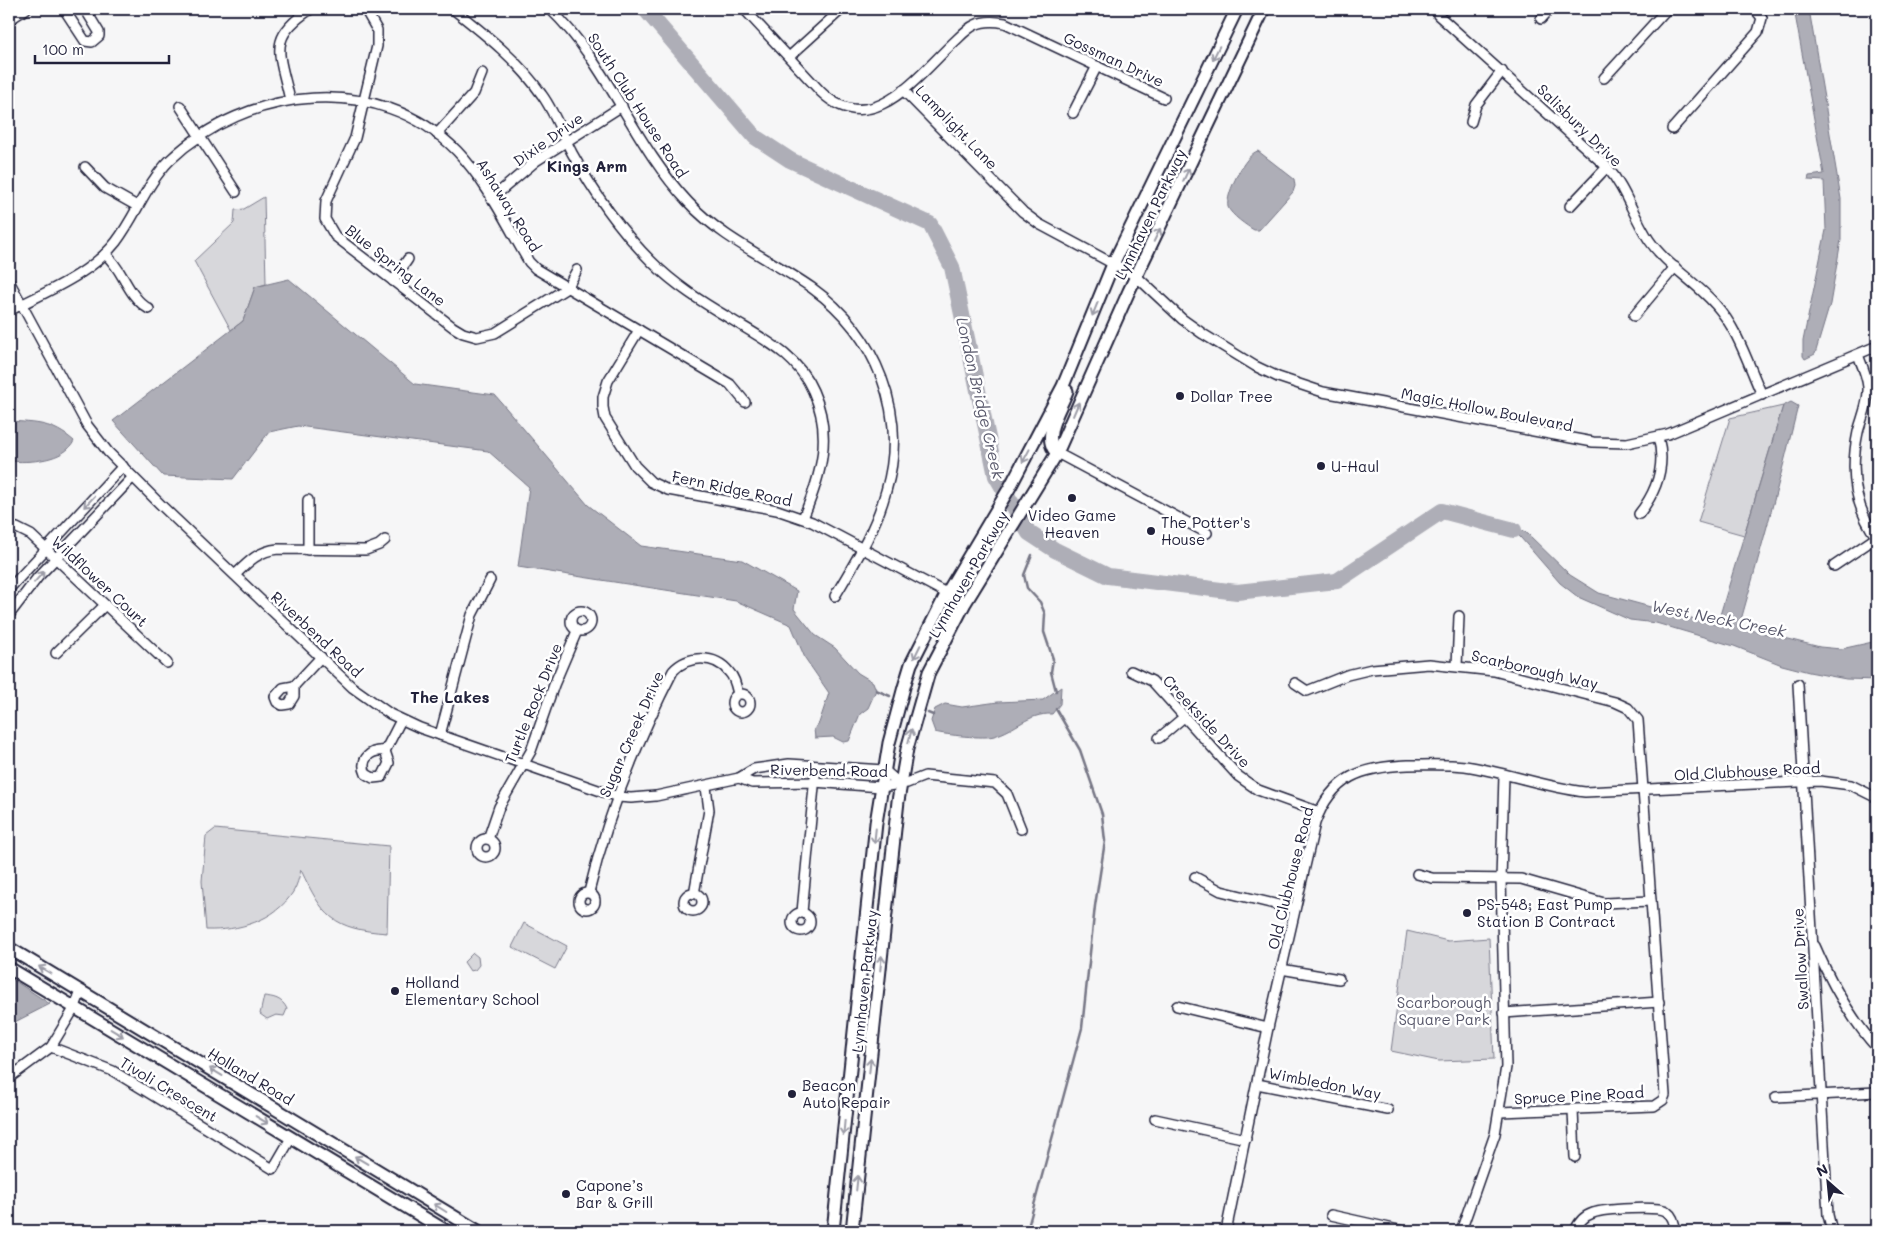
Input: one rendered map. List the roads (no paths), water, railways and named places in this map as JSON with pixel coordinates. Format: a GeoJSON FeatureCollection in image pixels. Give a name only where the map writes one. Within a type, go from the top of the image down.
{"type":"FeatureCollection","features":[{"type":"Feature","properties":{"kind":"main road","name":"Lynnhaven Parkway"},"geometry":{"type":"LineString","coordinates":[[833,1231],[881,787],[894,720],[911,664],[947,593],[988,521],[1010,487],[1072,367],[1113,264],[1237,9]]}},
{"type":"Feature","properties":{"kind":"main road","name":"Lynnhaven Parkway"},"geometry":{"type":"LineString","coordinates":[[852,1231],[900,784],[914,722],[929,672],[965,602],[1010,532],[1057,453],[1136,276],[1264,9]]}},
{"type":"Feature","properties":{"kind":"main road"},"geometry":{"type":"LineString","coordinates":[[1057,453],[1051,444],[1051,430],[1068,387],[1072,367]]}},
{"type":"Feature","properties":{"kind":"main road","name":"Holland Road"},"geometry":{"type":"LineString","coordinates":[[9,948],[478,1231]]}},
{"type":"Feature","properties":{"kind":"main road"},"geometry":{"type":"LineString","coordinates":[[9,968],[446,1231]]}},
{"type":"Feature","properties":{"kind":"street"},"geometry":{"type":"LineString","coordinates":[[9,20],[26,9]]}},
{"type":"Feature","properties":{"kind":"street"},"geometry":{"type":"LineString","coordinates":[[64,9],[85,41],[89,42],[97,39],[99,32],[85,9]]}},
{"type":"Feature","properties":{"kind":"street"},"geometry":{"type":"LineString","coordinates":[[290,100],[280,42],[287,27],[311,9]]}},
{"type":"Feature","properties":{"kind":"street","name":"Blue Spring Lane"},"geometry":{"type":"LineString","coordinates":[[365,9],[377,30],[378,37],[355,138],[326,201],[325,219],[335,236],[453,327],[463,333],[477,337],[495,333],[567,288]]}},
{"type":"Feature","properties":{"kind":"street"},"geometry":{"type":"LineString","coordinates":[[453,9],[495,42],[529,77],[556,118],[580,167],[605,206],[633,242],[654,264],[688,292],[774,345],[791,359],[805,376],[819,404],[824,449],[819,478],[803,518]]}},
{"type":"Feature","properties":{"kind":"street","name":"South Club House Road"},"geometry":{"type":"LineString","coordinates":[[550,9],[591,55],[663,172],[689,204],[729,237],[825,298],[854,328],[868,348],[887,392],[893,422],[894,450],[886,493],[862,548],[835,596]]}},
{"type":"Feature","properties":{"kind":"street","name":"Lamplight Lane"},"geometry":{"type":"LineString","coordinates":[[744,9],[829,100],[844,108],[861,110],[877,107],[892,100],[903,90],[1023,212],[1039,224],[1113,264]]}},
{"type":"Feature","properties":{"kind":"street"},"geometry":{"type":"LineString","coordinates":[[790,57],[842,9]]}},
{"type":"Feature","properties":{"kind":"street"},"geometry":{"type":"LineString","coordinates":[[1541,19],[1550,9]]}},
{"type":"Feature","properties":{"kind":"street"},"geometry":{"type":"LineString","coordinates":[[1604,78],[1667,9]]}},
{"type":"Feature","properties":{"kind":"street"},"geometry":{"type":"LineString","coordinates":[[1672,129],[1758,32],[1762,18],[1756,9]]}},
{"type":"Feature","properties":{"kind":"street","name":"Salisbury Drive"},"geometry":{"type":"LineString","coordinates":[[1438,15],[1607,167],[1622,187],[1649,240],[1675,267],[1703,291],[1726,319],[1736,334],[1762,395]]}},
{"type":"Feature","properties":{"kind":"street","name":"Gossman Drive"},"geometry":{"type":"LineString","coordinates":[[903,90],[970,28],[987,21],[1005,23],[1164,98]]}},
{"type":"Feature","properties":{"kind":"street"},"geometry":{"type":"LineString","coordinates":[[1073,112],[1097,66]]}},
{"type":"Feature","properties":{"kind":"street"},"geometry":{"type":"LineString","coordinates":[[1472,122],[1476,105],[1502,71]]}},
{"type":"Feature","properties":{"kind":"street"},"geometry":{"type":"LineString","coordinates":[[437,134],[474,93],[482,74]]}},
{"type":"Feature","properties":{"kind":"street","name":"Ashaway Road"},"geometry":{"type":"LineString","coordinates":[[9,311],[87,269],[105,254],[116,241],[148,187],[169,161],[200,136],[246,113],[290,100],[326,96],[365,100],[394,110],[437,134],[456,150],[492,199],[529,262],[536,269],[730,384],[745,402]]}},
{"type":"Feature","properties":{"kind":"street"},"geometry":{"type":"LineString","coordinates":[[180,106],[236,192]]}},
{"type":"Feature","properties":{"kind":"street","name":"Dixie Drive"},"geometry":{"type":"LineString","coordinates":[[492,199],[536,161],[622,106]]}},
{"type":"Feature","properties":{"kind":"street"},"geometry":{"type":"LineString","coordinates":[[85,167],[105,188],[137,206]]}},
{"type":"Feature","properties":{"kind":"street"},"geometry":{"type":"LineString","coordinates":[[1570,206],[1607,167]]}},
{"type":"Feature","properties":{"kind":"street"},"geometry":{"type":"LineString","coordinates":[[105,254],[114,264],[133,297],[149,309]]}},
{"type":"Feature","properties":{"kind":"street"},"geometry":{"type":"LineString","coordinates":[[393,281],[408,259]]}},
{"type":"Feature","properties":{"kind":"street","name":"Magic Hollow Boulevard"},"geometry":{"type":"LineString","coordinates":[[1113,264],[1136,276],[1182,319],[1202,334],[1255,366],[1299,385],[1414,410],[1593,442],[1627,443],[1658,437],[1877,346]]}},
{"type":"Feature","properties":{"kind":"street"},"geometry":{"type":"LineString","coordinates":[[1634,316],[1675,267]]}},
{"type":"Feature","properties":{"kind":"street"},"geometry":{"type":"LineString","coordinates":[[567,288],[577,270]]}},
{"type":"Feature","properties":{"kind":"street","name":"Riverbend Road"},"geometry":{"type":"LineString","coordinates":[[9,281],[87,425],[123,466],[321,657],[372,703],[401,720],[618,797],[645,798],[706,787],[739,778],[754,768],[789,764],[884,770],[900,784]]}},
{"type":"Feature","properties":{"kind":"street","name":"Fern Ridge Road"},"geometry":{"type":"LineString","coordinates":[[639,330],[608,381],[603,397],[603,407],[605,418],[642,474],[651,482],[668,490],[757,506],[803,518],[965,602]]}},
{"type":"Feature","properties":{"kind":"street"},"geometry":{"type":"LineString","coordinates":[[1834,566],[1877,538],[1859,505],[1853,476],[1855,447],[1867,403],[1866,377],[1858,354]]}},
{"type":"Feature","properties":{"kind":"street"},"geometry":{"type":"LineString","coordinates":[[1867,403],[1877,405]]}},
{"type":"Feature","properties":{"kind":"street"},"geometry":{"type":"LineString","coordinates":[[1639,514],[1652,494],[1661,469],[1658,437]]}},
{"type":"Feature","properties":{"kind":"street"},"geometry":{"type":"LineString","coordinates":[[1057,453],[1207,533]]}},
{"type":"Feature","properties":{"kind":"street"},"geometry":{"type":"LineString","coordinates":[[9,589],[123,466]]}},
{"type":"Feature","properties":{"kind":"street"},"geometry":{"type":"LineString","coordinates":[[9,615],[57,558],[134,477]]}},
{"type":"Feature","properties":{"kind":"street"},"geometry":{"type":"LineString","coordinates":[[308,500],[308,550]]}},
{"type":"Feature","properties":{"kind":"street","name":"Wildflower Court"},"geometry":{"type":"LineString","coordinates":[[9,527],[25,531],[46,548],[167,663]]}},
{"type":"Feature","properties":{"kind":"street"},"geometry":{"type":"LineString","coordinates":[[235,575],[249,560],[264,552],[278,549],[366,550],[379,545],[385,540]]}},
{"type":"Feature","properties":{"kind":"street"},"geometry":{"type":"LineString","coordinates":[[440,735],[472,614],[490,580]]}},
{"type":"Feature","properties":{"kind":"street"},"geometry":{"type":"LineString","coordinates":[[56,654],[105,604]]}},
{"type":"Feature","properties":{"kind":"street"},"geometry":{"type":"LineString","coordinates":[[1457,666],[1460,616]]}},
{"type":"Feature","properties":{"kind":"street","name":"Turtle Rock Drive"},"geometry":{"type":"LineString","coordinates":[[488,838],[499,807],[531,751],[554,685],[577,631]]}},
{"type":"Feature","properties":{"kind":"street"},"geometry":{"type":"LineString","coordinates":[[294,686],[321,657]]}},
{"type":"Feature","properties":{"kind":"street","name":"Sugar Creek Drive"},"geometry":{"type":"LineString","coordinates":[[589,892],[596,863],[618,797],[673,671],[678,665],[693,658],[720,663],[731,673],[738,694]]}},
{"type":"Feature","properties":{"kind":"street","name":"Scarborough Way"},"geometry":{"type":"LineString","coordinates":[[1295,683],[1308,691],[1347,675],[1372,670],[1421,665],[1457,666],[1494,671],[1615,702],[1634,713],[1640,727],[1644,790]]}},
{"type":"Feature","properties":{"kind":"street","name":"Creekside Drive"},"geometry":{"type":"LineString","coordinates":[[1131,671],[1152,681],[1238,776],[1248,784],[1319,812]]}},
{"type":"Feature","properties":{"kind":"street","name":"Swallow Drive"},"geometry":{"type":"LineString","coordinates":[[1798,684],[1820,1094],[1828,1215],[1832,1231]]}},
{"type":"Feature","properties":{"kind":"street"},"geometry":{"type":"LineString","coordinates":[[1159,738],[1184,717]]}},
{"type":"Feature","properties":{"kind":"street"},"geometry":{"type":"LineString","coordinates":[[386,751],[401,720]]}},
{"type":"Feature","properties":{"kind":"street","name":"Old Clubhouse Road"},"geometry":{"type":"LineString","coordinates":[[1226,1231],[1281,969],[1319,812],[1327,798],[1345,780],[1362,771],[1380,766],[1442,764],[1482,769],[1585,792],[1834,782],[1851,785],[1877,798]]}},
{"type":"Feature","properties":{"kind":"street"},"geometry":{"type":"LineString","coordinates":[[802,912],[816,766]]}},
{"type":"Feature","properties":{"kind":"street"},"geometry":{"type":"LineString","coordinates":[[1461,1231],[1495,1134],[1506,1067],[1501,880],[1504,775]]}},
{"type":"Feature","properties":{"kind":"street"},"geometry":{"type":"LineString","coordinates":[[900,784],[930,776],[995,784],[1008,794],[1021,829]]}},
{"type":"Feature","properties":{"kind":"street","name":"Riverbend Road"},"geometry":{"type":"LineString","coordinates":[[739,778],[752,783],[814,782],[881,787],[900,784]]}},
{"type":"Feature","properties":{"kind":"street"},"geometry":{"type":"LineString","coordinates":[[694,894],[709,810],[706,787]]}},
{"type":"Feature","properties":{"kind":"street"},"geometry":{"type":"LineString","coordinates":[[1504,1013],[1659,1002],[1644,790]]}},
{"type":"Feature","properties":{"kind":"street"},"geometry":{"type":"LineString","coordinates":[[1417,874],[1432,878],[1532,881],[1604,903],[1651,901]]}},
{"type":"Feature","properties":{"kind":"street"},"geometry":{"type":"LineString","coordinates":[[1195,877],[1221,891],[1295,909]]}},
{"type":"Feature","properties":{"kind":"street"},"geometry":{"type":"LineString","coordinates":[[1813,941],[1840,998],[1856,1023],[1877,1048]]}},
{"type":"Feature","properties":{"kind":"street"},"geometry":{"type":"LineString","coordinates":[[1281,969],[1339,979]]}},
{"type":"Feature","properties":{"kind":"street"},"geometry":{"type":"LineString","coordinates":[[9,1078],[51,1047],[75,1007],[81,992]]}},
{"type":"Feature","properties":{"kind":"street","name":"Spruce Pine Road"},"geometry":{"type":"LineString","coordinates":[[1500,1112],[1573,1110],[1659,1104],[1665,1095],[1659,1002]]}},
{"type":"Feature","properties":{"kind":"street"},"geometry":{"type":"LineString","coordinates":[[1177,1006],[1268,1028]]}},
{"type":"Feature","properties":{"kind":"street","name":"Tivoli Crescent"},"geometry":{"type":"LineString","coordinates":[[51,1047],[113,1070],[274,1168],[291,1138]]}},
{"type":"Feature","properties":{"kind":"street","name":"Wimbledon Way"},"geometry":{"type":"LineString","coordinates":[[1257,1084],[1388,1110]]}},
{"type":"Feature","properties":{"kind":"street"},"geometry":{"type":"LineString","coordinates":[[1776,1097],[1877,1092]]}},
{"type":"Feature","properties":{"kind":"street"},"geometry":{"type":"LineString","coordinates":[[1573,1110],[1575,1157]]}},
{"type":"Feature","properties":{"kind":"street"},"geometry":{"type":"LineString","coordinates":[[1155,1119],[1246,1139]]}},
{"type":"Feature","properties":{"kind":"street"},"geometry":{"type":"LineString","coordinates":[[1575,1231],[1580,1222],[1592,1213],[1657,1208],[1669,1213],[1673,1218],[1675,1231]]}},
{"type":"Feature","properties":{"kind":"street"},"geometry":{"type":"LineString","coordinates":[[1331,1216],[1403,1231]]}},
{"type":"Feature","properties":{"kind":"waterway","name":"London Bridge Creek"},"geometry":{"type":"LineString","coordinates":[[645,9],[755,137],[790,160],[930,224],[952,267],[996,476],[1029,533],[1055,550],[1108,576],[1237,592],[1337,581],[1442,511],[1514,530]]}},
{"type":"Feature","properties":{"kind":"waterway"},"geometry":{"type":"LineString","coordinates":[[1032,555],[1024,575],[1027,588],[1040,602],[1045,614],[1044,632],[1053,659],[1051,672],[1056,691]]}},
{"type":"Feature","properties":{"kind":"waterway"},"geometry":{"type":"LineString","coordinates":[[876,690],[890,696]]}},
{"type":"Feature","properties":{"kind":"waterway"},"geometry":{"type":"LineString","coordinates":[[1027,1231],[1082,1028],[1095,906],[1105,841],[1102,814],[1080,750],[1056,709]]}},
{"type":"Feature","properties":{"kind":"waterway"},"geometry":{"type":"LineString","coordinates":[[928,713],[933,715]]}},
{"type":"Feature","properties":{"kind":"place","name":"Dollar Tree"},"geometry":{"type":"Point","coordinates":[1180,396]}},
{"type":"Feature","properties":{"kind":"place","name":"U-Haul"},"geometry":{"type":"Point","coordinates":[1321,466]}},
{"type":"Feature","properties":{"kind":"place","name":"Video Game Heaven"},"geometry":{"type":"Point","coordinates":[1072,498]}},
{"type":"Feature","properties":{"kind":"place","name":"The Potter's House"},"geometry":{"type":"Point","coordinates":[1151,531]}},
{"type":"Feature","properties":{"kind":"place","name":"PS-548; East Pump Station B Contract"},"geometry":{"type":"Point","coordinates":[1467,913]}},
{"type":"Feature","properties":{"kind":"place","name":"Holland Elementary School"},"geometry":{"type":"Point","coordinates":[395,991]}},
{"type":"Feature","properties":{"kind":"place","name":"Beacon Auto Repair"},"geometry":{"type":"Point","coordinates":[792,1094]}},
{"type":"Feature","properties":{"kind":"place","name":"Capone’s Bar & Grill"},"geometry":{"type":"Point","coordinates":[566,1194]}},
{"type":"Feature","properties":{"kind":"district","name":"Kings Arm"},"geometry":{"type":"Point","coordinates":[587,165]}},
{"type":"Feature","properties":{"kind":"district","name":"The Lakes"},"geometry":{"type":"Point","coordinates":[450,696]}},
{"type":"Feature","properties":{"kind":"water label","name":"West Neck Creek"},"geometry":{"type":"Point","coordinates":[1719,618]}},
{"type":"Feature","properties":{"kind":"park label","name":"Scarborough Square Park"},"geometry":{"type":"Point","coordinates":[1444,1010]}}]}
